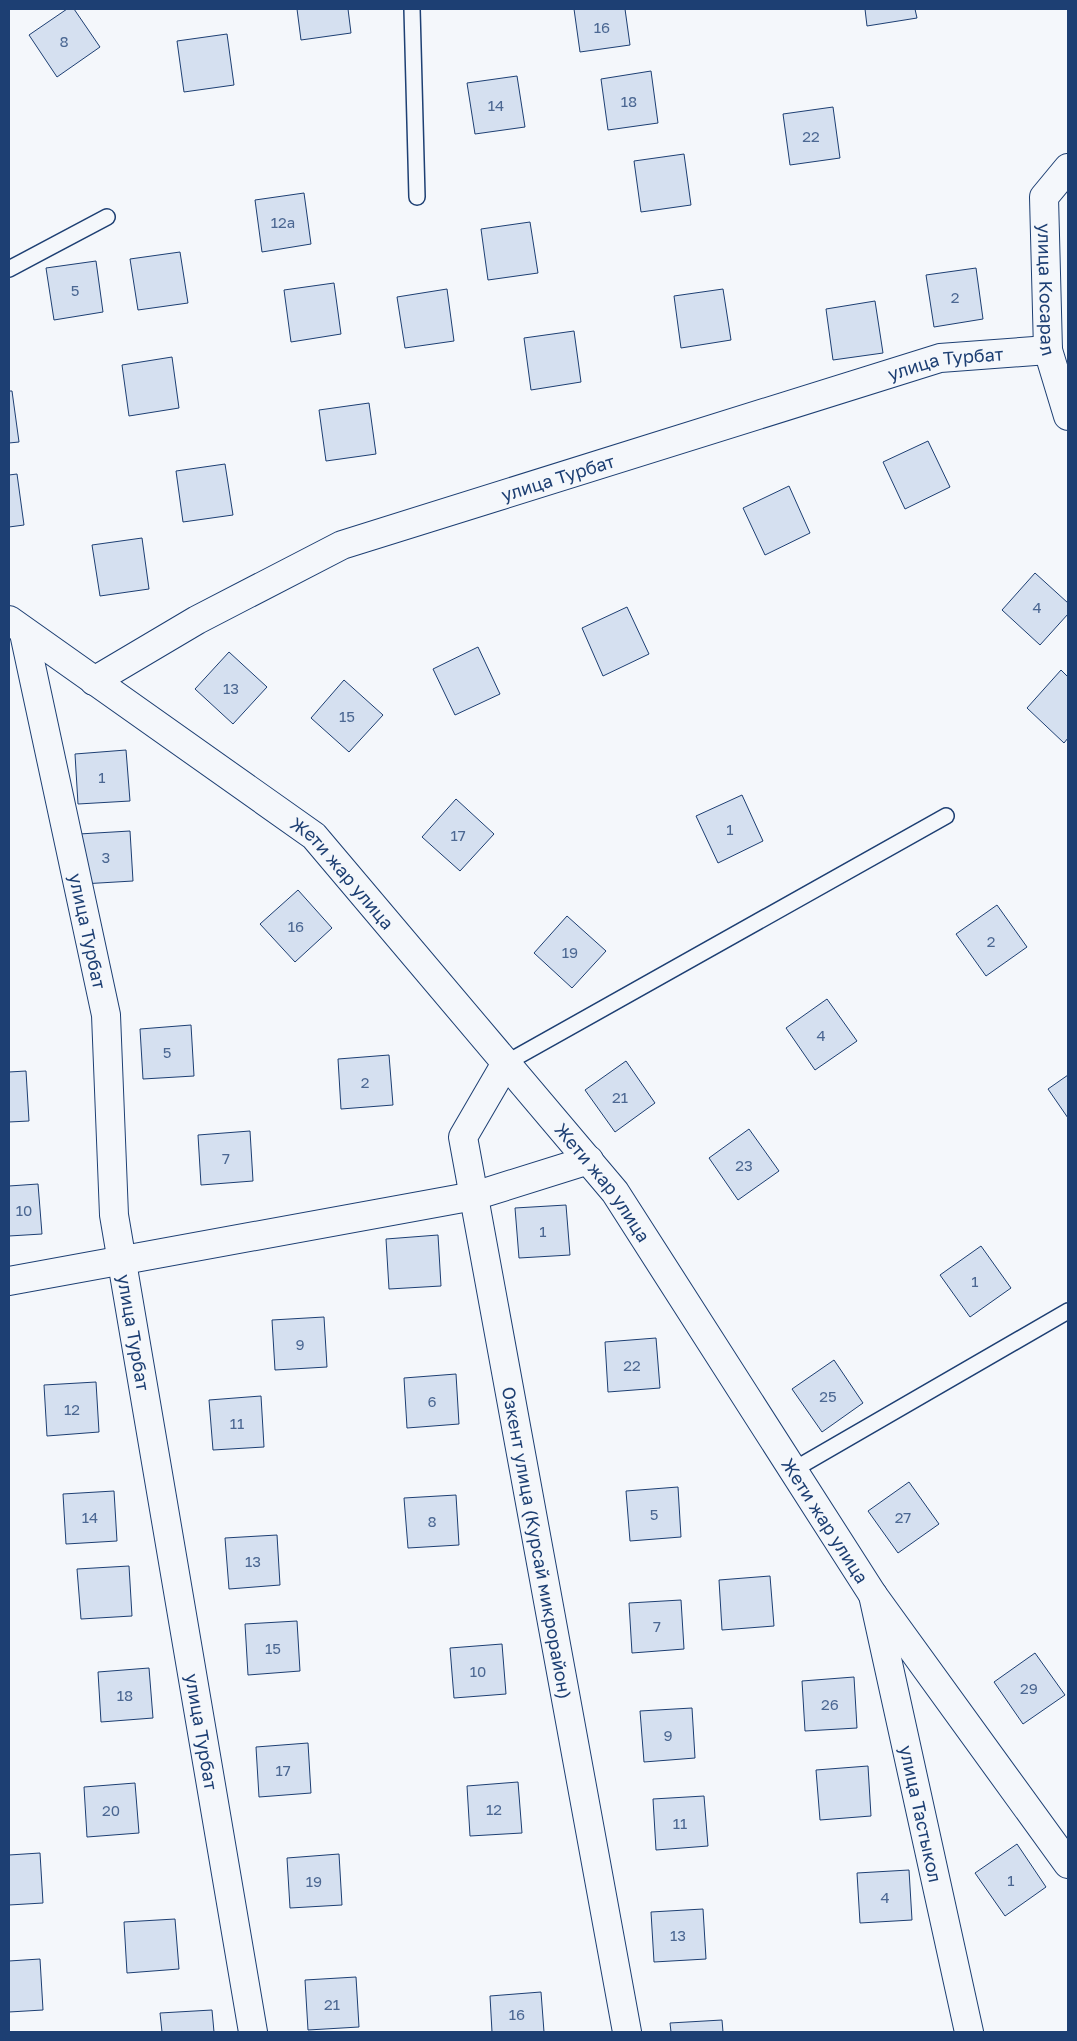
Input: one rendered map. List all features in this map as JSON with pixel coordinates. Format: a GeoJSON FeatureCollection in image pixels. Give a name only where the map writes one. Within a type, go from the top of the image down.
{"type":"FeatureCollection","features":[{"type":"Feature","properties":{"kind":"street","name":"улица Косарал"},"geometry":{"type":"LineString","coordinates":[[1068,168],[1044,197],[1048,350],[1068,416]]}},
{"type":"Feature","properties":{"kind":"street","name":"улица Турбат"},"geometry":{"type":"LineString","coordinates":[[94,681],[198,620],[342,546],[940,358],[1048,350]]}},
{"type":"Feature","properties":{"kind":"street","name":"улица Турбат"},"geometry":{"type":"LineString","coordinates":[[17,627],[106,1015],[114,1215],[253,2032]]}},
{"type":"Feature","properties":{"kind":"street","name":"Жети жар улица"},"geometry":{"type":"LineString","coordinates":[[17,627],[314,836],[616,1192],[873,1594],[1068,1864]]}},
{"type":"Feature","properties":{"kind":"street","name":"Озкент улица (Курсай микрорайон)"},"geometry":{"type":"LineString","coordinates":[[506,1063],[463,1137],[627,2032]]}},
{"type":"Feature","properties":{"kind":"street"},"geometry":{"type":"LineString","coordinates":[[9,1281],[122,1262],[474,1196],[589,1160]]}},
{"type":"Feature","properties":{"kind":"street","name":"улица Тастыкол"},"geometry":{"type":"LineString","coordinates":[[873,1594],[969,2032]]}},
{"type":"Feature","properties":{"kind":"lane"},"geometry":{"type":"LineString","coordinates":[[412,9],[417,197]]}},
{"type":"Feature","properties":{"kind":"lane"},"geometry":{"type":"LineString","coordinates":[[9,269],[107,217]]}},
{"type":"Feature","properties":{"kind":"lane"},"geometry":{"type":"LineString","coordinates":[[506,1063],[946,816]]}},
{"type":"Feature","properties":{"kind":"lane"},"geometry":{"type":"LineString","coordinates":[[793,1470],[1068,1310]]}},
{"type":"Feature","properties":{"kind":"building"},"geometry":{"type":"Polygon","coordinates":[[[67,9],[74,9],[100,47],[57,77],[29,35],[67,9]]]}},
{"type":"Feature","properties":{"kind":"building"},"geometry":{"type":"Polygon","coordinates":[[[297,9],[348,9],[351,33],[301,40],[297,9]]]}},
{"type":"Feature","properties":{"kind":"building"},"geometry":{"type":"Polygon","coordinates":[[[574,9],[625,9],[630,45],[580,52],[574,9]]]}},
{"type":"Feature","properties":{"kind":"building"},"geometry":{"type":"Polygon","coordinates":[[[865,9],[915,9],[917,18],[867,26],[865,9]]]}},
{"type":"Feature","properties":{"kind":"building"},"geometry":{"type":"Polygon","coordinates":[[[227,34],[234,85],[184,92],[177,41],[227,34]]]}},
{"type":"Feature","properties":{"kind":"building"},"geometry":{"type":"Polygon","coordinates":[[[651,71],[658,123],[608,130],[601,79],[651,71]]]}},
{"type":"Feature","properties":{"kind":"building"},"geometry":{"type":"Polygon","coordinates":[[[517,76],[525,127],[475,134],[467,83],[517,76]]]}},
{"type":"Feature","properties":{"kind":"building"},"geometry":{"type":"Polygon","coordinates":[[[833,107],[840,158],[790,165],[783,114],[833,107]]]}},
{"type":"Feature","properties":{"kind":"building"},"geometry":{"type":"Polygon","coordinates":[[[684,154],[691,205],[641,212],[634,161],[684,154]]]}},
{"type":"Feature","properties":{"kind":"building"},"geometry":{"type":"Polygon","coordinates":[[[304,193],[311,244],[262,252],[255,200],[304,193]]]}},
{"type":"Feature","properties":{"kind":"building"},"geometry":{"type":"Polygon","coordinates":[[[530,222],[538,273],[488,280],[481,229],[530,222]]]}},
{"type":"Feature","properties":{"kind":"building"},"geometry":{"type":"Polygon","coordinates":[[[180,252],[188,303],[138,310],[130,259],[180,252]]]}},
{"type":"Feature","properties":{"kind":"building"},"geometry":{"type":"Polygon","coordinates":[[[96,261],[103,312],[54,320],[46,268],[96,261]]]}},
{"type":"Feature","properties":{"kind":"building"},"geometry":{"type":"Polygon","coordinates":[[[976,268],[983,319],[934,327],[926,275],[976,268]]]}},
{"type":"Feature","properties":{"kind":"building"},"geometry":{"type":"Polygon","coordinates":[[[334,283],[341,334],[291,342],[284,290],[334,283]]]}},
{"type":"Feature","properties":{"kind":"building"},"geometry":{"type":"Polygon","coordinates":[[[447,289],[454,341],[405,348],[397,297],[447,289]]]}},
{"type":"Feature","properties":{"kind":"building"},"geometry":{"type":"Polygon","coordinates":[[[723,289],[731,340],[681,348],[674,296],[723,289]]]}},
{"type":"Feature","properties":{"kind":"building"},"geometry":{"type":"Polygon","coordinates":[[[875,301],[883,353],[833,360],[826,309],[875,301]]]}},
{"type":"Feature","properties":{"kind":"building"},"geometry":{"type":"Polygon","coordinates":[[[574,331],[581,382],[531,390],[524,338],[574,331]]]}},
{"type":"Feature","properties":{"kind":"building"},"geometry":{"type":"Polygon","coordinates":[[[172,357],[179,408],[129,416],[122,365],[172,357]]]}},
{"type":"Feature","properties":{"kind":"building"},"geometry":{"type":"Polygon","coordinates":[[[9,391],[12,391],[19,442],[9,443],[9,391]]]}},
{"type":"Feature","properties":{"kind":"building"},"geometry":{"type":"Polygon","coordinates":[[[369,403],[376,454],[326,461],[319,410],[369,403]]]}},
{"type":"Feature","properties":{"kind":"building"},"geometry":{"type":"Polygon","coordinates":[[[928,441],[950,487],[905,509],[883,462],[928,441]]]}},
{"type":"Feature","properties":{"kind":"building"},"geometry":{"type":"Polygon","coordinates":[[[225,464],[233,515],[183,522],[176,471],[225,464]]]}},
{"type":"Feature","properties":{"kind":"building"},"geometry":{"type":"Polygon","coordinates":[[[17,474],[24,525],[9,527],[9,475],[17,474]]]}},
{"type":"Feature","properties":{"kind":"building"},"geometry":{"type":"Polygon","coordinates":[[[789,486],[810,533],[765,555],[743,508],[789,486]]]}},
{"type":"Feature","properties":{"kind":"building"},"geometry":{"type":"Polygon","coordinates":[[[142,538],[149,589],[100,596],[92,545],[142,538]]]}},
{"type":"Feature","properties":{"kind":"building"},"geometry":{"type":"Polygon","coordinates":[[[1035,573],[1068,603],[1068,614],[1040,645],[1002,610],[1035,573]]]}},
{"type":"Feature","properties":{"kind":"building"},"geometry":{"type":"Polygon","coordinates":[[[627,607],[649,654],[603,676],[582,628],[627,607]]]}},
{"type":"Feature","properties":{"kind":"building"},"geometry":{"type":"Polygon","coordinates":[[[478,647],[500,694],[455,715],[433,669],[478,647]]]}},
{"type":"Feature","properties":{"kind":"building"},"geometry":{"type":"Polygon","coordinates":[[[229,652],[267,687],[233,724],[195,689],[229,652]]]}},
{"type":"Feature","properties":{"kind":"building"},"geometry":{"type":"Polygon","coordinates":[[[1061,670],[1068,677],[1068,738],[1064,743],[1027,708],[1061,670]]]}},
{"type":"Feature","properties":{"kind":"building"},"geometry":{"type":"Polygon","coordinates":[[[344,680],[383,715],[349,752],[311,718],[344,680]]]}},
{"type":"Feature","properties":{"kind":"building"},"geometry":{"type":"Polygon","coordinates":[[[126,750],[130,801],[78,804],[75,754],[126,750]]]}},
{"type":"Feature","properties":{"kind":"building"},"geometry":{"type":"Polygon","coordinates":[[[742,795],[763,841],[718,863],[696,816],[742,795]]]}},
{"type":"Feature","properties":{"kind":"building"},"geometry":{"type":"Polygon","coordinates":[[[456,799],[494,834],[460,871],[422,837],[456,799]]]}},
{"type":"Feature","properties":{"kind":"building"},"geometry":{"type":"Polygon","coordinates":[[[130,831],[133,881],[82,884],[79,834],[130,831]]]}},
{"type":"Feature","properties":{"kind":"building"},"geometry":{"type":"Polygon","coordinates":[[[298,890],[332,928],[295,962],[260,924],[298,890]]]}},
{"type":"Feature","properties":{"kind":"building"},"geometry":{"type":"Polygon","coordinates":[[[997,905],[1027,947],[986,976],[956,934],[997,905]]]}},
{"type":"Feature","properties":{"kind":"building"},"geometry":{"type":"Polygon","coordinates":[[[567,916],[606,951],[572,988],[534,953],[567,916]]]}},
{"type":"Feature","properties":{"kind":"building"},"geometry":{"type":"Polygon","coordinates":[[[827,999],[857,1041],[815,1070],[786,1028],[827,999]]]}},
{"type":"Feature","properties":{"kind":"building"},"geometry":{"type":"Polygon","coordinates":[[[191,1025],[194,1076],[143,1079],[140,1029],[191,1025]]]}},
{"type":"Feature","properties":{"kind":"building"},"geometry":{"type":"Polygon","coordinates":[[[389,1055],[393,1105],[341,1109],[338,1059],[389,1055]]]}},
{"type":"Feature","properties":{"kind":"building"},"geometry":{"type":"Polygon","coordinates":[[[626,1061],[655,1103],[615,1132],[585,1090],[626,1061]]]}},
{"type":"Feature","properties":{"kind":"building"},"geometry":{"type":"Polygon","coordinates":[[[26,1071],[29,1121],[9,1122],[9,1072],[26,1071]]]}},
{"type":"Feature","properties":{"kind":"building"},"geometry":{"type":"Polygon","coordinates":[[[1068,1075],[1068,1118],[1048,1089],[1068,1075]]]}},
{"type":"Feature","properties":{"kind":"building"},"geometry":{"type":"Polygon","coordinates":[[[749,1129],[779,1171],[738,1200],[709,1158],[749,1129]]]}},
{"type":"Feature","properties":{"kind":"building"},"geometry":{"type":"Polygon","coordinates":[[[250,1131],[253,1181],[201,1185],[198,1135],[250,1131]]]}},
{"type":"Feature","properties":{"kind":"building"},"geometry":{"type":"Polygon","coordinates":[[[38,1184],[42,1234],[9,1236],[9,1186],[38,1184]]]}},
{"type":"Feature","properties":{"kind":"building"},"geometry":{"type":"Polygon","coordinates":[[[566,1205],[570,1255],[519,1258],[515,1208],[566,1205]]]}},
{"type":"Feature","properties":{"kind":"building"},"geometry":{"type":"Polygon","coordinates":[[[438,1235],[441,1286],[389,1289],[386,1239],[438,1235]]]}},
{"type":"Feature","properties":{"kind":"building"},"geometry":{"type":"Polygon","coordinates":[[[981,1246],[1011,1288],[970,1317],[940,1275],[981,1246]]]}},
{"type":"Feature","properties":{"kind":"building"},"geometry":{"type":"Polygon","coordinates":[[[324,1317],[327,1367],[275,1370],[272,1320],[324,1317]]]}},
{"type":"Feature","properties":{"kind":"building"},"geometry":{"type":"Polygon","coordinates":[[[656,1338],[660,1388],[608,1392],[605,1342],[656,1338]]]}},
{"type":"Feature","properties":{"kind":"building"},"geometry":{"type":"Polygon","coordinates":[[[834,1360],[863,1403],[822,1432],[792,1389],[834,1360]]]}},
{"type":"Feature","properties":{"kind":"building"},"geometry":{"type":"Polygon","coordinates":[[[456,1374],[459,1424],[407,1428],[404,1378],[456,1374]]]}},
{"type":"Feature","properties":{"kind":"building"},"geometry":{"type":"Polygon","coordinates":[[[96,1382],[99,1432],[47,1436],[44,1385],[96,1382]]]}},
{"type":"Feature","properties":{"kind":"building"},"geometry":{"type":"Polygon","coordinates":[[[261,1396],[264,1447],[213,1450],[209,1400],[261,1396]]]}},
{"type":"Feature","properties":{"kind":"building"},"geometry":{"type":"Polygon","coordinates":[[[909,1482],[939,1524],[898,1553],[868,1511],[909,1482]]]}},
{"type":"Feature","properties":{"kind":"building"},"geometry":{"type":"Polygon","coordinates":[[[678,1487],[681,1537],[630,1541],[626,1491],[678,1487]]]}},
{"type":"Feature","properties":{"kind":"building"},"geometry":{"type":"Polygon","coordinates":[[[114,1491],[117,1541],[66,1544],[63,1494],[114,1491]]]}},
{"type":"Feature","properties":{"kind":"building"},"geometry":{"type":"Polygon","coordinates":[[[456,1495],[459,1545],[408,1548],[404,1498],[456,1495]]]}},
{"type":"Feature","properties":{"kind":"building"},"geometry":{"type":"Polygon","coordinates":[[[277,1535],[280,1585],[229,1589],[225,1538],[277,1535]]]}},
{"type":"Feature","properties":{"kind":"building"},"geometry":{"type":"Polygon","coordinates":[[[129,1566],[132,1616],[81,1619],[77,1569],[129,1566]]]}},
{"type":"Feature","properties":{"kind":"building"},"geometry":{"type":"Polygon","coordinates":[[[770,1576],[774,1626],[722,1630],[719,1580],[770,1576]]]}},
{"type":"Feature","properties":{"kind":"building"},"geometry":{"type":"Polygon","coordinates":[[[681,1600],[684,1649],[632,1653],[629,1603],[681,1600]]]}},
{"type":"Feature","properties":{"kind":"building"},"geometry":{"type":"Polygon","coordinates":[[[297,1621],[300,1671],[248,1675],[245,1624],[297,1621]]]}},
{"type":"Feature","properties":{"kind":"building"},"geometry":{"type":"Polygon","coordinates":[[[502,1644],[506,1694],[454,1698],[450,1648],[502,1644]]]}},
{"type":"Feature","properties":{"kind":"building"},"geometry":{"type":"Polygon","coordinates":[[[1035,1653],[1065,1695],[1023,1724],[994,1682],[1035,1653]]]}},
{"type":"Feature","properties":{"kind":"building"},"geometry":{"type":"Polygon","coordinates":[[[149,1668],[153,1718],[101,1722],[98,1672],[149,1668]]]}},
{"type":"Feature","properties":{"kind":"building"},"geometry":{"type":"Polygon","coordinates":[[[854,1677],[857,1728],[805,1731],[802,1681],[854,1677]]]}},
{"type":"Feature","properties":{"kind":"building"},"geometry":{"type":"Polygon","coordinates":[[[692,1708],[695,1758],[644,1762],[640,1711],[692,1708]]]}},
{"type":"Feature","properties":{"kind":"building"},"geometry":{"type":"Polygon","coordinates":[[[308,1743],[311,1793],[259,1797],[256,1747],[308,1743]]]}},
{"type":"Feature","properties":{"kind":"building"},"geometry":{"type":"Polygon","coordinates":[[[868,1766],[871,1816],[820,1820],[816,1770],[868,1766]]]}},
{"type":"Feature","properties":{"kind":"building"},"geometry":{"type":"Polygon","coordinates":[[[518,1782],[522,1833],[470,1836],[467,1786],[518,1782]]]}},
{"type":"Feature","properties":{"kind":"building"},"geometry":{"type":"Polygon","coordinates":[[[135,1783],[139,1833],[87,1837],[84,1787],[135,1783]]]}},
{"type":"Feature","properties":{"kind":"building"},"geometry":{"type":"Polygon","coordinates":[[[704,1796],[708,1846],[656,1850],[653,1799],[704,1796]]]}},
{"type":"Feature","properties":{"kind":"building"},"geometry":{"type":"Polygon","coordinates":[[[1017,1844],[1046,1887],[1005,1916],[975,1873],[1017,1844]]]}},
{"type":"Feature","properties":{"kind":"building"},"geometry":{"type":"Polygon","coordinates":[[[40,1853],[43,1903],[9,1905],[9,1855],[40,1853]]]}},
{"type":"Feature","properties":{"kind":"building"},"geometry":{"type":"Polygon","coordinates":[[[339,1854],[342,1905],[290,1908],[287,1858],[339,1854]]]}},
{"type":"Feature","properties":{"kind":"building"},"geometry":{"type":"Polygon","coordinates":[[[909,1870],[912,1920],[860,1923],[857,1873],[909,1870]]]}},
{"type":"Feature","properties":{"kind":"building"},"geometry":{"type":"Polygon","coordinates":[[[703,1909],[706,1959],[654,1962],[651,1912],[703,1909]]]}},
{"type":"Feature","properties":{"kind":"building"},"geometry":{"type":"Polygon","coordinates":[[[175,1919],[179,1969],[127,1973],[124,1922],[175,1919]]]}},
{"type":"Feature","properties":{"kind":"building"},"geometry":{"type":"Polygon","coordinates":[[[40,1959],[43,2010],[9,2012],[9,1961],[40,1959]]]}},
{"type":"Feature","properties":{"kind":"building"},"geometry":{"type":"Polygon","coordinates":[[[356,1977],[359,2027],[308,2030],[305,1980],[356,1977]]]}},
{"type":"Feature","properties":{"kind":"building"},"geometry":{"type":"Polygon","coordinates":[[[541,1992],[544,2032],[492,2032],[490,1996],[541,1992]]]}},
{"type":"Feature","properties":{"kind":"building"},"geometry":{"type":"Polygon","coordinates":[[[212,2010],[214,2032],[162,2032],[160,2013],[212,2010]]]}},
{"type":"Feature","properties":{"kind":"building"},"geometry":{"type":"Polygon","coordinates":[[[722,2020],[723,2032],[671,2032],[670,2023],[722,2020]]]}}]}
